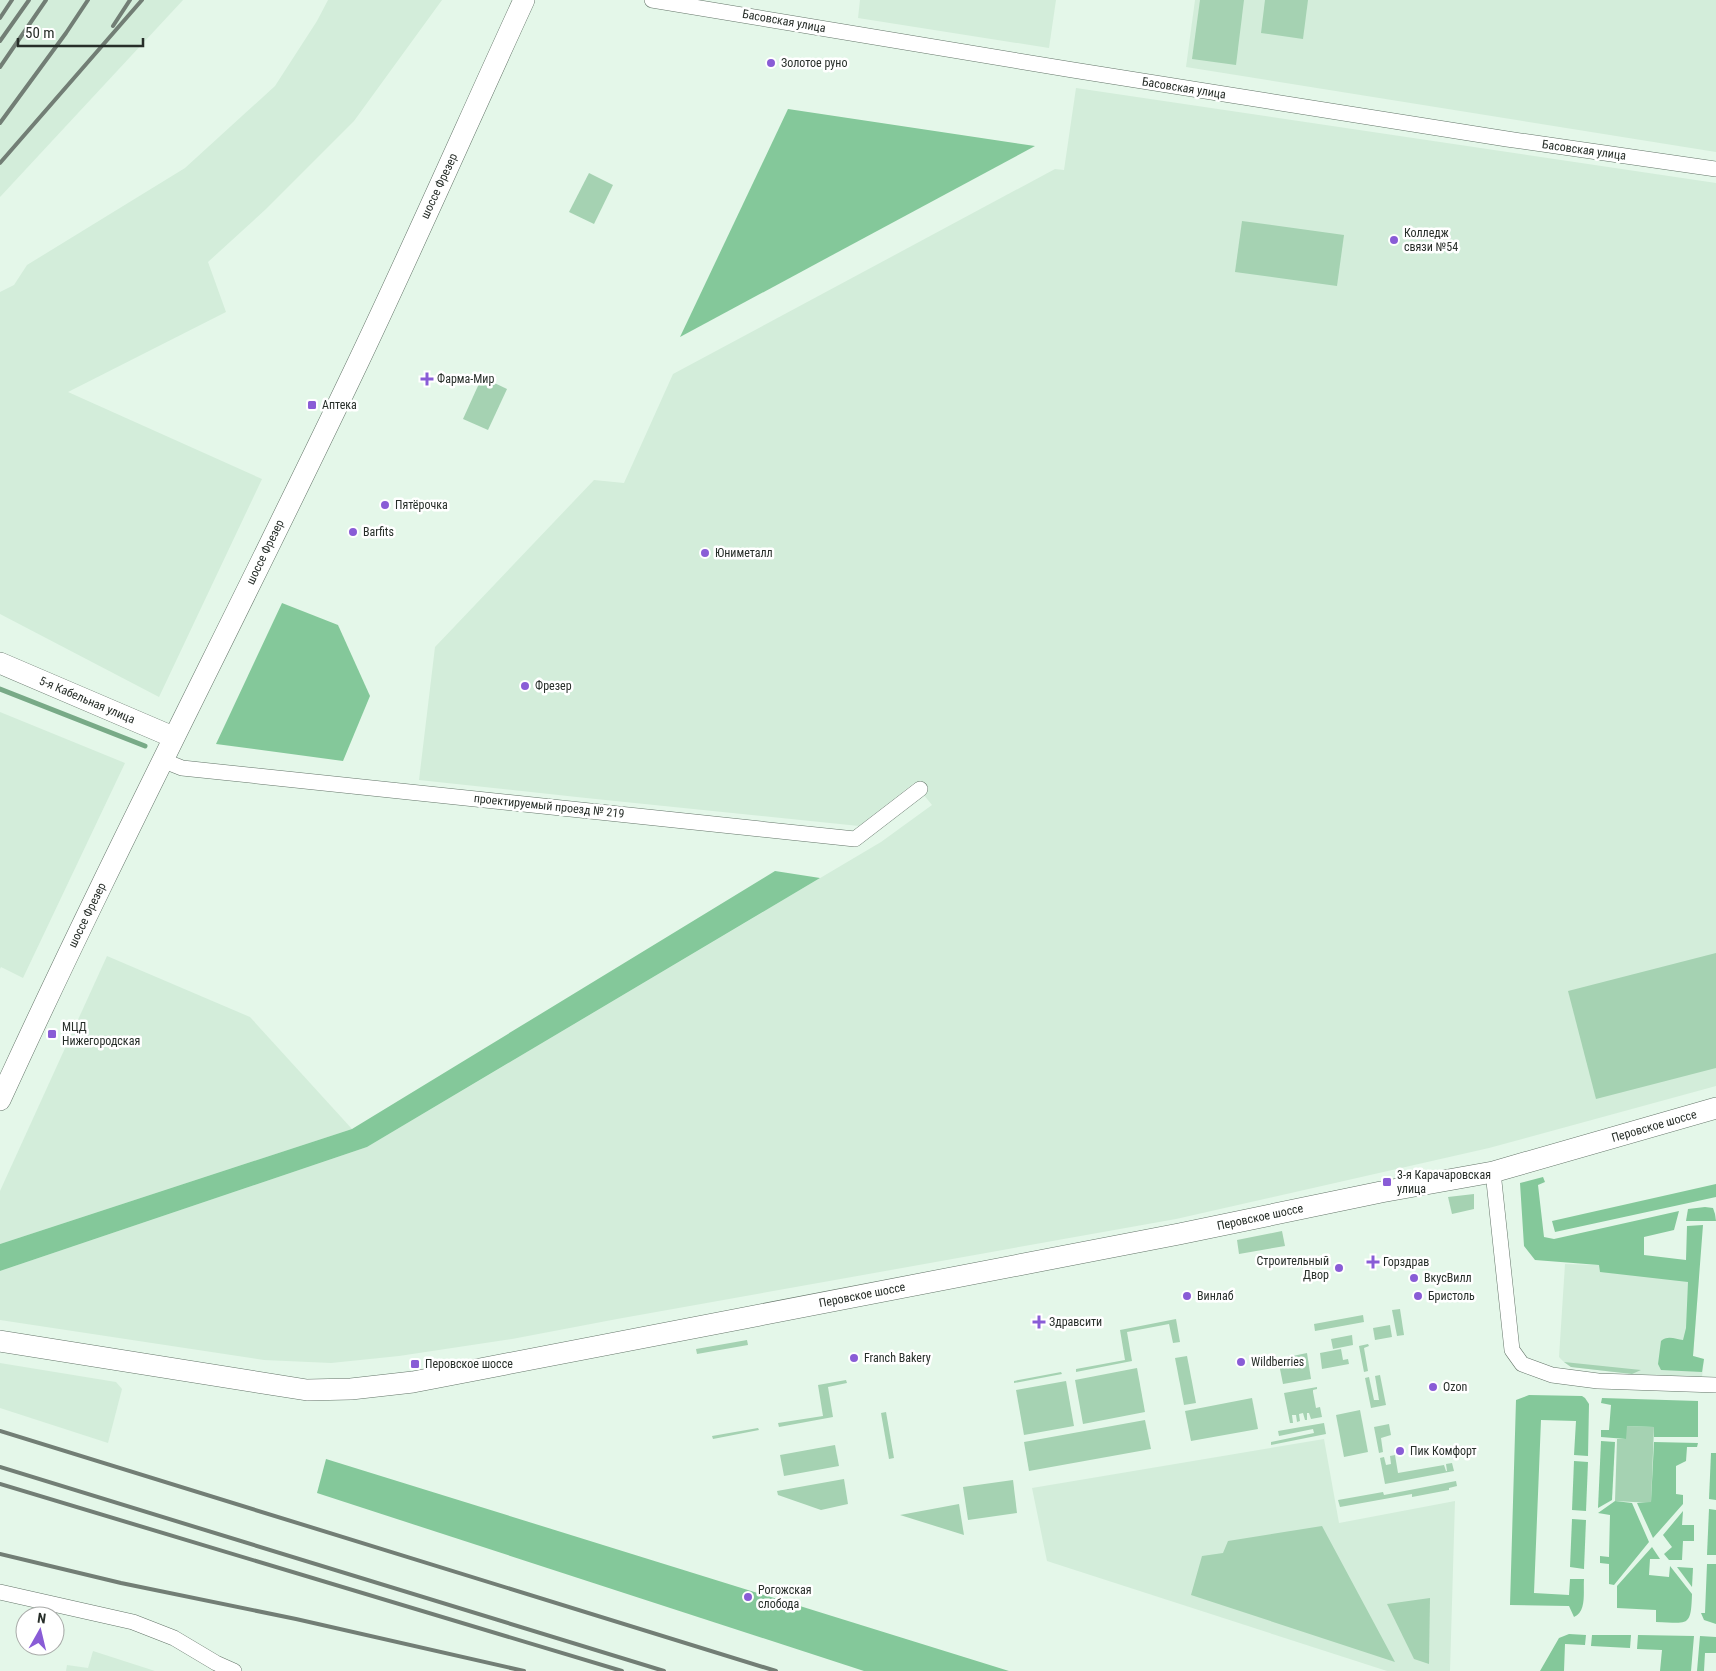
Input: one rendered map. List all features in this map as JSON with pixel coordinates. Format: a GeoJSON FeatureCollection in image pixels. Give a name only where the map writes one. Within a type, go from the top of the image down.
{"type":"FeatureCollection","features":[{"type":"Feature","properties":{"kind":"street","name":"шоссе Фрезер"},"geometry":{"type":"LineString","coordinates":[[0,1100],[40,1012],[162,760],[354,372],[524,0]]}},
{"type":"Feature","properties":{"kind":"street","name":"Басовская улица"},"geometry":{"type":"LineString","coordinates":[[652,0],[1083,72],[1716,169]]}},
{"type":"Feature","properties":{"kind":"street","name":"5-я Кабельная улица"},"geometry":{"type":"LineString","coordinates":[[0,663],[173,738]]}},
{"type":"Feature","properties":{"kind":"street","name":"проектируемый проезд № 219"},"geometry":{"type":"LineString","coordinates":[[162,760],[182,768],[855,839],[920,789]]}},
{"type":"Feature","properties":{"kind":"street","name":"Перовское шоссе"},"geometry":{"type":"LineString","coordinates":[[0,1341],[307,1390],[351,1389],[391,1385],[1178,1234],[1381,1192],[1493,1172],[1716,1108]]}},
{"type":"Feature","properties":{"kind":"street"},"geometry":{"type":"LineString","coordinates":[[1493,1172],[1512,1350],[1522,1364],[1552,1375],[1598,1381],[1716,1385]]}},
{"type":"Feature","properties":{"kind":"street"},"geometry":{"type":"LineString","coordinates":[[0,1592],[133,1622],[174,1638],[216,1664],[234,1671]]}},
{"type":"Feature","properties":{"kind":"shaded area"},"geometry":{"type":"Polygon","coordinates":[[[0,0],[183,0],[0,197],[0,0]]]}},
{"type":"Feature","properties":{"kind":"shaded area"},"geometry":{"type":"Polygon","coordinates":[[[328,0],[442,0],[354,121],[266,209],[208,262],[226,312],[68,392],[262,479],[159,697],[0,614],[0,292],[14,285],[27,265],[185,168],[275,86],[317,21],[328,0]]]}},
{"type":"Feature","properties":{"kind":"shaded area"},"geometry":{"type":"Polygon","coordinates":[[[860,0],[1056,0],[1049,48],[858,18],[860,0]]]}},
{"type":"Feature","properties":{"kind":"shaded area"},"geometry":{"type":"Polygon","coordinates":[[[1195,0],[1716,0],[1716,152],[1186,67],[1195,0]]]}},
{"type":"Feature","properties":{"kind":"shaded area"},"geometry":{"type":"Polygon","coordinates":[[[1076,88],[1716,183],[1716,1086],[1489,1148],[1176,1219],[512,1339],[399,1356],[331,1363],[264,1360],[0,1320],[0,1271],[367,1147],[881,842],[932,805],[914,783],[859,826],[419,780],[435,647],[594,480],[624,483],[673,374],[1055,169],[1064,170],[1076,88]]]}},
{"type":"Feature","properties":{"kind":"shaded area"},"geometry":{"type":"Polygon","coordinates":[[[0,712],[125,763],[23,978],[1,967],[0,969],[0,712]]]}},
{"type":"Feature","properties":{"kind":"shaded area"},"geometry":{"type":"Polygon","coordinates":[[[107,956],[250,1017],[352,1129],[0,1244],[0,1191],[107,956]]]}},
{"type":"Feature","properties":{"kind":"shaded area"},"geometry":{"type":"Polygon","coordinates":[[[1565,1264],[1600,1265],[1699,1277],[1693,1356],[1704,1359],[1702,1377],[1632,1374],[1571,1367],[1564,1362],[1559,1357],[1565,1264]]]}},
{"type":"Feature","properties":{"kind":"shaded area"},"geometry":{"type":"Polygon","coordinates":[[[0,1363],[116,1382],[122,1389],[108,1443],[0,1408],[0,1363]]]}},
{"type":"Feature","properties":{"kind":"shaded area"},"geometry":{"type":"Polygon","coordinates":[[[1324,1439],[1339,1523],[1455,1501],[1450,1671],[1387,1671],[1047,1561],[1032,1488],[1324,1439]]]}},
{"type":"Feature","properties":{"kind":"shaded area"},"geometry":{"type":"Polygon","coordinates":[[[93,1651],[155,1671],[66,1671],[67,1665],[88,1668],[93,1651]]]}},
{"type":"Feature","properties":{"kind":"green space"},"geometry":{"type":"Polygon","coordinates":[[[1200,0],[1244,0],[1236,65],[1192,59],[1200,0]]]}},
{"type":"Feature","properties":{"kind":"green space"},"geometry":{"type":"Polygon","coordinates":[[[1265,0],[1308,0],[1303,39],[1261,33],[1265,0]]]}},
{"type":"Feature","properties":{"kind":"green space"},"geometry":{"type":"Polygon","coordinates":[[[788,109],[1035,146],[680,337],[788,109]]]}},
{"type":"Feature","properties":{"kind":"green space"},"geometry":{"type":"Polygon","coordinates":[[[589,173],[613,185],[594,224],[569,212],[589,173]]]}},
{"type":"Feature","properties":{"kind":"green space"},"geometry":{"type":"Polygon","coordinates":[[[1242,221],[1344,235],[1337,286],[1235,272],[1242,221]]]}},
{"type":"Feature","properties":{"kind":"green space"},"geometry":{"type":"Polygon","coordinates":[[[482,377],[507,389],[488,430],[463,419],[482,377]]]}},
{"type":"Feature","properties":{"kind":"green space"},"geometry":{"type":"Polygon","coordinates":[[[282,603],[338,625],[370,696],[343,761],[216,744],[282,603]]]}},
{"type":"Feature","properties":{"kind":"green space"},"geometry":{"type":"Polygon","coordinates":[[[775,871],[820,878],[367,1147],[0,1271],[0,1244],[352,1129],[775,871]]]}},
{"type":"Feature","properties":{"kind":"green space"},"geometry":{"type":"Polygon","coordinates":[[[1716,953],[1716,1068],[1596,1099],[1568,991],[1716,953]]]}},
{"type":"Feature","properties":{"kind":"green space"},"geometry":{"type":"Polygon","coordinates":[[[1543,1177],[1545,1182],[1538,1185],[1544,1237],[1554,1239],[1679,1211],[1674,1230],[1644,1237],[1644,1255],[1686,1260],[1687,1226],[1703,1225],[1693,1356],[1704,1359],[1702,1372],[1661,1370],[1658,1364],[1661,1341],[1663,1339],[1675,1338],[1683,1340],[1686,1328],[1688,1282],[1600,1272],[1599,1265],[1535,1260],[1524,1246],[1520,1183],[1543,1177]]]}},
{"type":"Feature","properties":{"kind":"green space"},"geometry":{"type":"Polygon","coordinates":[[[1716,1184],[1716,1197],[1555,1232],[1552,1221],[1716,1184]]]}},
{"type":"Feature","properties":{"kind":"green space"},"geometry":{"type":"Polygon","coordinates":[[[1474,1194],[1474,1209],[1452,1214],[1448,1197],[1474,1194]]]}},
{"type":"Feature","properties":{"kind":"green space"},"geometry":{"type":"Polygon","coordinates":[[[1713,1208],[1716,1221],[1686,1221],[1688,1209],[1713,1208]]]}},
{"type":"Feature","properties":{"kind":"green space"},"geometry":{"type":"Polygon","coordinates":[[[1282,1231],[1285,1246],[1239,1254],[1237,1240],[1282,1231]]]}},
{"type":"Feature","properties":{"kind":"green space"},"geometry":{"type":"Polygon","coordinates":[[[1400,1309],[1404,1335],[1397,1336],[1392,1310],[1400,1309]]]}},
{"type":"Feature","properties":{"kind":"green space"},"geometry":{"type":"Polygon","coordinates":[[[1363,1315],[1364,1322],[1315,1331],[1314,1324],[1363,1315]]]}},
{"type":"Feature","properties":{"kind":"green space"},"geometry":{"type":"Polygon","coordinates":[[[1176,1319],[1180,1342],[1173,1343],[1169,1324],[1127,1332],[1132,1361],[1076,1372],[1076,1369],[1125,1360],[1120,1330],[1176,1319]]]}},
{"type":"Feature","properties":{"kind":"green space"},"geometry":{"type":"Polygon","coordinates":[[[1390,1325],[1392,1337],[1375,1340],[1373,1328],[1390,1325]]]}},
{"type":"Feature","properties":{"kind":"green space"},"geometry":{"type":"Polygon","coordinates":[[[1352,1335],[1353,1345],[1333,1349],[1331,1339],[1352,1335]]]}},
{"type":"Feature","properties":{"kind":"green space"},"geometry":{"type":"Polygon","coordinates":[[[747,1340],[748,1345],[697,1354],[696,1349],[747,1340]]]}},
{"type":"Feature","properties":{"kind":"green space"},"geometry":{"type":"Polygon","coordinates":[[[1368,1344],[1369,1346],[1364,1348],[1368,1371],[1364,1372],[1359,1346],[1368,1344]]]}},
{"type":"Feature","properties":{"kind":"green space"},"geometry":{"type":"Polygon","coordinates":[[[1341,1349],[1343,1360],[1348,1359],[1349,1364],[1322,1369],[1320,1353],[1341,1349]]]}},
{"type":"Feature","properties":{"kind":"green space"},"geometry":{"type":"Polygon","coordinates":[[[1307,1353],[1311,1379],[1283,1384],[1278,1359],[1307,1353]]]}},
{"type":"Feature","properties":{"kind":"green space"},"geometry":{"type":"Polygon","coordinates":[[[1187,1356],[1196,1403],[1184,1405],[1175,1358],[1187,1356]]]}},
{"type":"Feature","properties":{"kind":"green space"},"geometry":{"type":"Polygon","coordinates":[[[1564,1362],[1641,1370],[1632,1374],[1571,1367],[1564,1362]]]}},
{"type":"Feature","properties":{"kind":"green space"},"geometry":{"type":"Polygon","coordinates":[[[1137,1368],[1145,1412],[1083,1424],[1075,1380],[1137,1368]]]}},
{"type":"Feature","properties":{"kind":"green space"},"geometry":{"type":"Polygon","coordinates":[[[1061,1372],[1062,1374],[1014,1383],[1014,1381],[1061,1372]]]}},
{"type":"Feature","properties":{"kind":"green space"},"geometry":{"type":"Polygon","coordinates":[[[1380,1375],[1386,1405],[1371,1408],[1365,1378],[1369,1377],[1374,1400],[1379,1400],[1375,1376],[1380,1375]]]}},
{"type":"Feature","properties":{"kind":"green space"},"geometry":{"type":"Polygon","coordinates":[[[846,1380],[847,1383],[828,1387],[833,1417],[779,1427],[778,1423],[823,1416],[818,1385],[846,1380]]]}},
{"type":"Feature","properties":{"kind":"green space"},"geometry":{"type":"Polygon","coordinates":[[[1066,1381],[1074,1426],[1024,1435],[1016,1390],[1066,1381]]]}},
{"type":"Feature","properties":{"kind":"green space"},"geometry":{"type":"Polygon","coordinates":[[[1317,1387],[1313,1392],[1316,1408],[1320,1407],[1322,1417],[1311,1419],[1309,1413],[1307,1413],[1307,1420],[1305,1420],[1303,1413],[1299,1414],[1300,1421],[1297,1422],[1296,1415],[1292,1415],[1293,1423],[1290,1423],[1284,1393],[1317,1387]]]}},
{"type":"Feature","properties":{"kind":"green space"},"geometry":{"type":"Polygon","coordinates":[[[1529,1395],[1582,1396],[1589,1404],[1588,1456],[1574,1455],[1576,1421],[1541,1420],[1534,1593],[1569,1595],[1570,1579],[1584,1579],[1583,1606],[1581,1611],[1574,1617],[1569,1606],[1510,1605],[1516,1400],[1529,1395]]]}},
{"type":"Feature","properties":{"kind":"green space"},"geometry":{"type":"Polygon","coordinates":[[[1252,1398],[1258,1429],[1191,1441],[1185,1411],[1252,1398]]]}},
{"type":"Feature","properties":{"kind":"green space"},"geometry":{"type":"Polygon","coordinates":[[[1602,1398],[1698,1401],[1698,1437],[1654,1437],[1654,1427],[1627,1426],[1626,1439],[1601,1437],[1601,1430],[1609,1430],[1611,1405],[1601,1403],[1602,1398]]]}},
{"type":"Feature","properties":{"kind":"green space"},"geometry":{"type":"Polygon","coordinates":[[[1360,1410],[1368,1452],[1344,1457],[1336,1415],[1360,1410]]]}},
{"type":"Feature","properties":{"kind":"green space"},"geometry":{"type":"Polygon","coordinates":[[[886,1412],[894,1458],[889,1459],[881,1413],[886,1412]]]}},
{"type":"Feature","properties":{"kind":"green space"},"geometry":{"type":"Polygon","coordinates":[[[1145,1420],[1151,1449],[1029,1471],[1024,1442],[1145,1420]]]}},
{"type":"Feature","properties":{"kind":"green space"},"geometry":{"type":"Polygon","coordinates":[[[1324,1423],[1326,1434],[1271,1445],[1271,1442],[1314,1433],[1313,1429],[1279,1436],[1278,1431],[1324,1423]]]}},
{"type":"Feature","properties":{"kind":"green space"},"geometry":{"type":"Polygon","coordinates":[[[1389,1424],[1391,1435],[1381,1438],[1383,1452],[1379,1453],[1374,1427],[1389,1424]]]}},
{"type":"Feature","properties":{"kind":"green space"},"geometry":{"type":"Polygon","coordinates":[[[1626,1426],[1654,1427],[1651,1503],[1615,1501],[1617,1439],[1626,1439],[1626,1426]]]}},
{"type":"Feature","properties":{"kind":"green space"},"geometry":{"type":"Polygon","coordinates":[[[758,1428],[759,1430],[713,1439],[712,1436],[758,1428]]]}},
{"type":"Feature","properties":{"kind":"green space"},"geometry":{"type":"Polygon","coordinates":[[[1601,1441],[1615,1442],[1612,1500],[1598,1508],[1601,1441]]]}},
{"type":"Feature","properties":{"kind":"green space"},"geometry":{"type":"Polygon","coordinates":[[[1654,1442],[1698,1443],[1697,1447],[1687,1447],[1686,1461],[1676,1466],[1676,1494],[1683,1495],[1683,1504],[1653,1538],[1637,1503],[1651,1502],[1654,1442]]]}},
{"type":"Feature","properties":{"kind":"green space"},"geometry":{"type":"Polygon","coordinates":[[[835,1445],[839,1466],[784,1476],[780,1455],[835,1445]]]}},
{"type":"Feature","properties":{"kind":"green space"},"geometry":{"type":"Polygon","coordinates":[[[1711,1453],[1716,1453],[1716,1500],[1709,1499],[1711,1453]]]}},
{"type":"Feature","properties":{"kind":"green space"},"geometry":{"type":"Polygon","coordinates":[[[1395,1455],[1398,1473],[1444,1465],[1447,1471],[1446,1464],[1452,1463],[1454,1471],[1385,1484],[1380,1458],[1384,1457],[1386,1465],[1391,1464],[1390,1456],[1395,1455]]]}},
{"type":"Feature","properties":{"kind":"green space"},"geometry":{"type":"Polygon","coordinates":[[[326,1459],[1009,1671],[864,1671],[317,1493],[326,1459]]]}},
{"type":"Feature","properties":{"kind":"green space"},"geometry":{"type":"Polygon","coordinates":[[[1574,1461],[1588,1462],[1586,1511],[1572,1510],[1574,1461]]]}},
{"type":"Feature","properties":{"kind":"green space"},"geometry":{"type":"Polygon","coordinates":[[[844,1479],[848,1504],[821,1510],[778,1495],[777,1491],[844,1479]]]}},
{"type":"Feature","properties":{"kind":"green space"},"geometry":{"type":"Polygon","coordinates":[[[1013,1480],[1017,1513],[968,1520],[963,1487],[1013,1480]]]}},
{"type":"Feature","properties":{"kind":"green space"},"geometry":{"type":"Polygon","coordinates":[[[1456,1481],[1457,1486],[1449,1488],[1449,1490],[1412,1497],[1412,1494],[1340,1507],[1338,1500],[1383,1492],[1384,1495],[1456,1481]]]}},
{"type":"Feature","properties":{"kind":"green space"},"geometry":{"type":"Polygon","coordinates":[[[1615,1501],[1632,1503],[1649,1542],[1614,1585],[1609,1584],[1609,1564],[1600,1563],[1600,1556],[1609,1557],[1610,1515],[1598,1513],[1615,1501]]]}},
{"type":"Feature","properties":{"kind":"green space"},"geometry":{"type":"Polygon","coordinates":[[[959,1504],[964,1535],[900,1515],[959,1504]]]}},
{"type":"Feature","properties":{"kind":"green space"},"geometry":{"type":"Polygon","coordinates":[[[1709,1509],[1716,1510],[1716,1555],[1707,1555],[1709,1509]]]}},
{"type":"Feature","properties":{"kind":"green space"},"geometry":{"type":"Polygon","coordinates":[[[1683,1511],[1682,1525],[1694,1525],[1694,1541],[1683,1541],[1682,1560],[1669,1560],[1664,1554],[1672,1547],[1663,1535],[1683,1511]]]}},
{"type":"Feature","properties":{"kind":"green space"},"geometry":{"type":"Polygon","coordinates":[[[1572,1519],[1586,1520],[1584,1569],[1570,1567],[1572,1519]]]}},
{"type":"Feature","properties":{"kind":"green space"},"geometry":{"type":"Polygon","coordinates":[[[1322,1526],[1395,1662],[1191,1595],[1202,1556],[1223,1553],[1228,1541],[1322,1526]]]}},
{"type":"Feature","properties":{"kind":"green space"},"geometry":{"type":"Polygon","coordinates":[[[1652,1547],[1660,1559],[1650,1559],[1649,1575],[1669,1577],[1670,1566],[1692,1594],[1689,1618],[1686,1621],[1681,1623],[1656,1622],[1656,1610],[1617,1608],[1617,1586],[1652,1547]]]}},
{"type":"Feature","properties":{"kind":"green space"},"geometry":{"type":"Polygon","coordinates":[[[1707,1564],[1716,1564],[1716,1624],[1704,1620],[1701,1613],[1705,1613],[1707,1564]]]}},
{"type":"Feature","properties":{"kind":"green space"},"geometry":{"type":"Polygon","coordinates":[[[1677,1567],[1693,1568],[1692,1587],[1677,1567]]]}},
{"type":"Feature","properties":{"kind":"green space"},"geometry":{"type":"Polygon","coordinates":[[[1430,1598],[1429,1664],[1414,1659],[1387,1604],[1430,1598]]]}},
{"type":"Feature","properties":{"kind":"green space"},"geometry":{"type":"Polygon","coordinates":[[[1569,1634],[1586,1635],[1585,1645],[1565,1644],[1564,1671],[1540,1671],[1559,1638],[1569,1634]]]}},
{"type":"Feature","properties":{"kind":"green space"},"geometry":{"type":"Polygon","coordinates":[[[1592,1635],[1631,1635],[1630,1648],[1591,1646],[1592,1635]]]}},
{"type":"Feature","properties":{"kind":"green space"},"geometry":{"type":"Polygon","coordinates":[[[1638,1635],[1694,1636],[1691,1671],[1660,1671],[1662,1650],[1637,1649],[1638,1635]]]}},
{"type":"Feature","properties":{"kind":"green space"},"geometry":{"type":"Polygon","coordinates":[[[1700,1636],[1716,1637],[1716,1653],[1705,1653],[1704,1671],[1697,1671],[1700,1636]]]}},
{"type":"Feature","properties":{"kind":"waterway"},"geometry":{"type":"LineString","coordinates":[[0,689],[145,746]]}},
{"type":"Feature","properties":{"kind":"railway"},"geometry":{"type":"LineString","coordinates":[[0,18],[12,0]]}},
{"type":"Feature","properties":{"kind":"railway"},"geometry":{"type":"LineString","coordinates":[[0,41],[29,0]]}},
{"type":"Feature","properties":{"kind":"railway"},"geometry":{"type":"LineString","coordinates":[[0,67],[46,0]]}},
{"type":"Feature","properties":{"kind":"railway"},"geometry":{"type":"LineString","coordinates":[[0,123],[88,0]]}},
{"type":"Feature","properties":{"kind":"railway"},"geometry":{"type":"LineString","coordinates":[[113,26],[130,0]]}},
{"type":"Feature","properties":{"kind":"railway"},"geometry":{"type":"LineString","coordinates":[[0,163],[142,0]]}},
{"type":"Feature","properties":{"kind":"railway"},"geometry":{"type":"LineString","coordinates":[[0,1431],[776,1671]]}},
{"type":"Feature","properties":{"kind":"railway"},"geometry":{"type":"LineString","coordinates":[[0,1467],[664,1671]]}},
{"type":"Feature","properties":{"kind":"railway"},"geometry":{"type":"LineString","coordinates":[[0,1484],[622,1671]]}},
{"type":"Feature","properties":{"kind":"railway"},"geometry":{"type":"LineString","coordinates":[[0,1554],[121,1583],[296,1619],[524,1671]]}},
{"type":"Feature","properties":{"kind":"place","name":"Золотое руно"},"geometry":{"type":"Point","coordinates":[771,63]}},
{"type":"Feature","properties":{"kind":"place","name":"Колледж связи №54"},"geometry":{"type":"Point","coordinates":[1394,240]}},
{"type":"Feature","properties":{"kind":"place","name":"Фарма-Мир"},"geometry":{"type":"Point","coordinates":[427,379]}},
{"type":"Feature","properties":{"kind":"place","name":"Аптека"},"geometry":{"type":"Point","coordinates":[312,405]}},
{"type":"Feature","properties":{"kind":"place","name":"Пятёрочка"},"geometry":{"type":"Point","coordinates":[385,505]}},
{"type":"Feature","properties":{"kind":"place","name":"Barfits"},"geometry":{"type":"Point","coordinates":[353,532]}},
{"type":"Feature","properties":{"kind":"place","name":"Юниметалл"},"geometry":{"type":"Point","coordinates":[705,553]}},
{"type":"Feature","properties":{"kind":"place","name":"Фрезер"},"geometry":{"type":"Point","coordinates":[525,686]}},
{"type":"Feature","properties":{"kind":"place","name":"МЦД Нижегородская"},"geometry":{"type":"Point","coordinates":[52,1034]}},
{"type":"Feature","properties":{"kind":"place","name":"3-я Карачаровская улица"},"geometry":{"type":"Point","coordinates":[1387,1182]}},
{"type":"Feature","properties":{"kind":"place","name":"Горздрав"},"geometry":{"type":"Point","coordinates":[1373,1262]}},
{"type":"Feature","properties":{"kind":"place","name":"Строительный Двор"},"geometry":{"type":"Point","coordinates":[1339,1268]}},
{"type":"Feature","properties":{"kind":"place","name":"ВкусВилл"},"geometry":{"type":"Point","coordinates":[1414,1278]}},
{"type":"Feature","properties":{"kind":"place","name":"Винлаб"},"geometry":{"type":"Point","coordinates":[1187,1296]}},
{"type":"Feature","properties":{"kind":"place","name":"Бристоль"},"geometry":{"type":"Point","coordinates":[1418,1296]}},
{"type":"Feature","properties":{"kind":"place","name":"Здравсити"},"geometry":{"type":"Point","coordinates":[1039,1322]}},
{"type":"Feature","properties":{"kind":"place","name":"Franch Bakery"},"geometry":{"type":"Point","coordinates":[854,1358]}},
{"type":"Feature","properties":{"kind":"place","name":"Wildberries"},"geometry":{"type":"Point","coordinates":[1241,1362]}},
{"type":"Feature","properties":{"kind":"place","name":"Перовское шоссе"},"geometry":{"type":"Point","coordinates":[415,1364]}},
{"type":"Feature","properties":{"kind":"place","name":"Ozon"},"geometry":{"type":"Point","coordinates":[1433,1387]}},
{"type":"Feature","properties":{"kind":"place","name":"Пик Комфорт"},"geometry":{"type":"Point","coordinates":[1400,1451]}},
{"type":"Feature","properties":{"kind":"place","name":"Рогожская слобода"},"geometry":{"type":"Point","coordinates":[748,1597]}}]}
